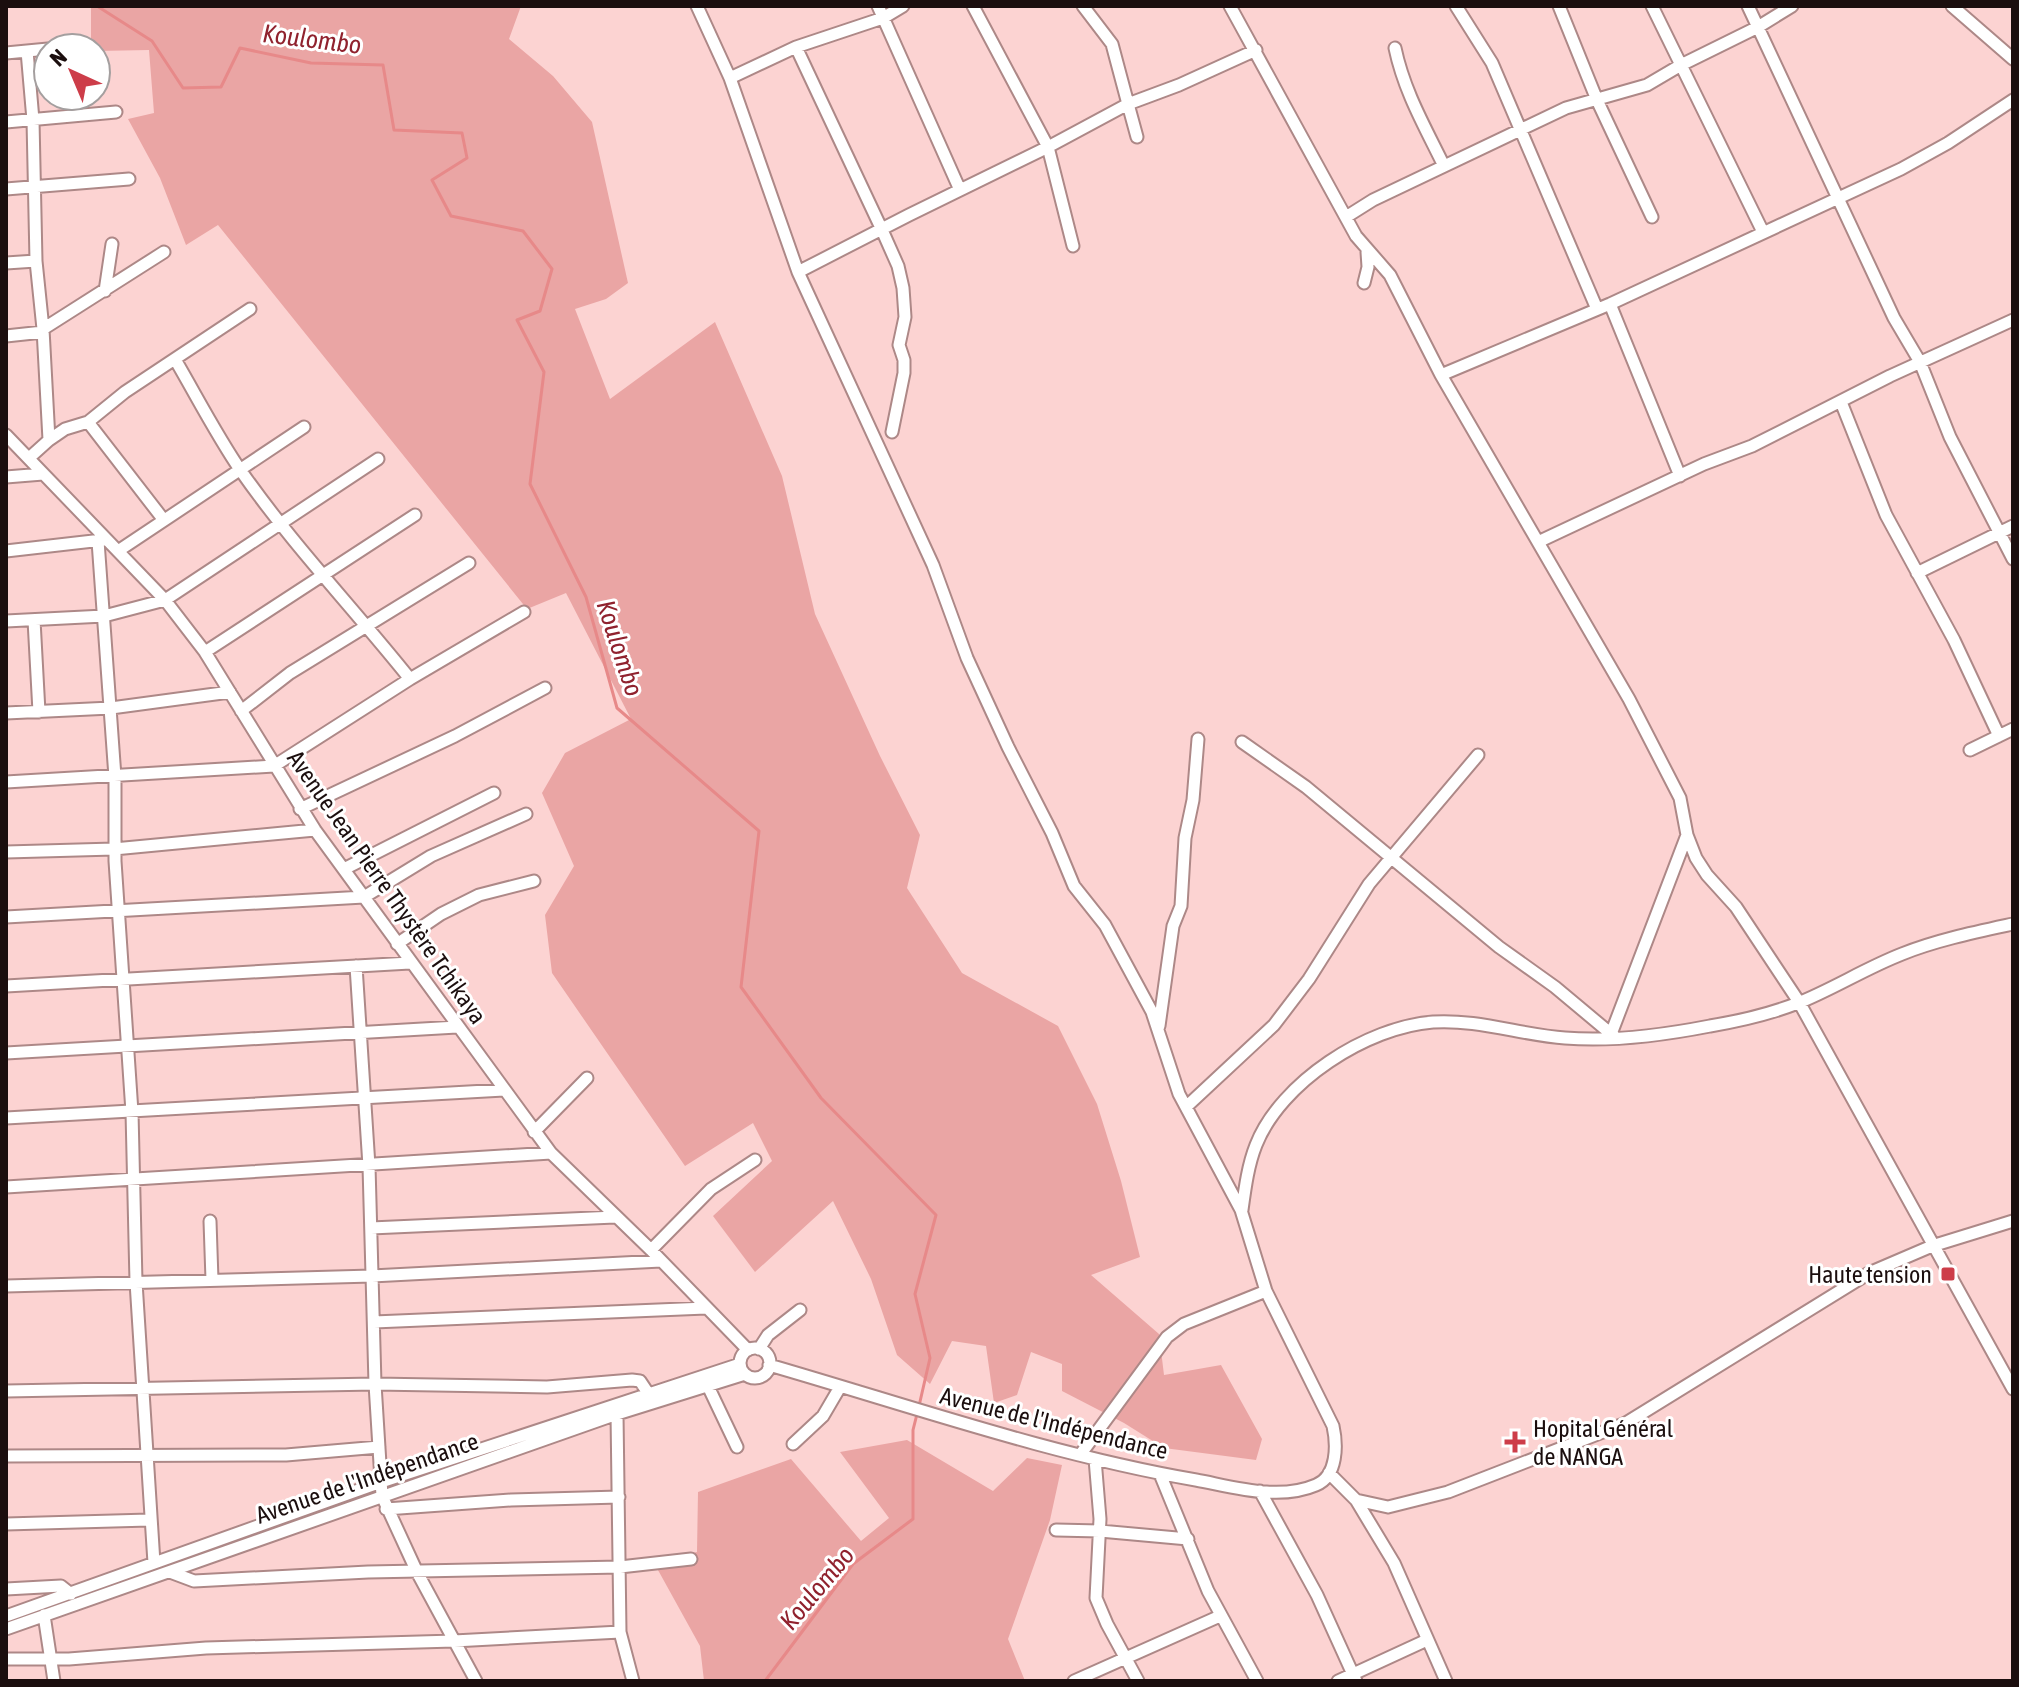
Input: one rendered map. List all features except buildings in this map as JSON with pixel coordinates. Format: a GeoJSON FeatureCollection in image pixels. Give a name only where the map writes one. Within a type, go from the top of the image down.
{"type":"FeatureCollection","features":[{"type":"Feature","properties":{"kind":"street"},"geometry":{"type":"LineString","coordinates":[[697,6],[730,78],[798,272],[933,565],[967,658],[1052,833],[1074,886],[1105,925],[1152,1012],[1186,1107],[1241,1210],[1266,1291],[1333,1426],[1337,1445],[1329,1473],[1356,1500],[1394,1563],[1446,1681]]}},
{"type":"Feature","properties":{"kind":"street"},"geometry":{"type":"LineString","coordinates":[[730,78],[880,12],[903,6]]}},
{"type":"Feature","properties":{"kind":"street"},"geometry":{"type":"LineString","coordinates":[[973,6],[1048,147],[1073,246]]}},
{"type":"Feature","properties":{"kind":"street"},"geometry":{"type":"LineString","coordinates":[[1083,6],[1112,44],[1137,137]]}},
{"type":"Feature","properties":{"kind":"street"},"geometry":{"type":"LineString","coordinates":[[1230,6],[1346,217],[1367,252],[1390,275],[1441,375],[1629,699],[1680,798],[1687,835],[1696,858],[1736,907],[1799,1002],[2013,1389]]}},
{"type":"Feature","properties":{"kind":"street"},"geometry":{"type":"LineString","coordinates":[[1456,6],[1492,63],[1597,309]]}},
{"type":"Feature","properties":{"kind":"street"},"geometry":{"type":"LineString","coordinates":[[1559,6],[1597,100],[1652,217]]}},
{"type":"Feature","properties":{"kind":"street"},"geometry":{"type":"LineString","coordinates":[[1652,6],[1763,232]]}},
{"type":"Feature","properties":{"kind":"street"},"geometry":{"type":"LineString","coordinates":[[1748,6],[1894,318],[1920,362],[1944,426],[2013,559]]}},
{"type":"Feature","properties":{"kind":"street"},"geometry":{"type":"LineString","coordinates":[[1346,217],[1373,200],[1566,108],[1647,85],[1792,6]]}},
{"type":"Feature","properties":{"kind":"street"},"geometry":{"type":"LineString","coordinates":[[1952,6],[2013,59]]}},
{"type":"Feature","properties":{"kind":"street"},"geometry":{"type":"LineString","coordinates":[[880,12],[960,190]]}},
{"type":"Feature","properties":{"kind":"street"},"geometry":{"type":"LineString","coordinates":[[796,47],[898,266],[905,317],[899,345],[904,373],[892,432]]}},
{"type":"Feature","properties":{"kind":"street"},"geometry":{"type":"LineString","coordinates":[[1395,48],[1411,101],[1444,166]]}},
{"type":"Feature","properties":{"kind":"street"},"geometry":{"type":"LineString","coordinates":[[798,272],[1128,104],[1256,50]]}},
{"type":"Feature","properties":{"kind":"street"},"geometry":{"type":"LineString","coordinates":[[27,51],[33,120],[36,261],[49,440]]}},
{"type":"Feature","properties":{"kind":"street"},"geometry":{"type":"LineString","coordinates":[[6,53],[32,51]]}},
{"type":"Feature","properties":{"kind":"street"},"geometry":{"type":"LineString","coordinates":[[1441,375],[1610,304],[1901,169],[1948,143],[2013,100]]}},
{"type":"Feature","properties":{"kind":"street"},"geometry":{"type":"LineString","coordinates":[[6,122],[116,112]]}},
{"type":"Feature","properties":{"kind":"street"},"geometry":{"type":"LineString","coordinates":[[6,189],[129,179]]}},
{"type":"Feature","properties":{"kind":"street"},"geometry":{"type":"LineString","coordinates":[[105,291],[112,244]]}},
{"type":"Feature","properties":{"kind":"street"},"geometry":{"type":"LineString","coordinates":[[6,336],[43,331],[164,252]]}},
{"type":"Feature","properties":{"kind":"street"},"geometry":{"type":"LineString","coordinates":[[1367,252],[1368,267],[1364,283],[1390,275]]}},
{"type":"Feature","properties":{"kind":"street"},"geometry":{"type":"LineString","coordinates":[[6,263],[36,261]]}},
{"type":"Feature","properties":{"kind":"street"},"geometry":{"type":"LineString","coordinates":[[1610,304],[1680,476]]}},
{"type":"Feature","properties":{"kind":"street"},"geometry":{"type":"LineString","coordinates":[[29,458],[65,429],[88,422],[125,392],[250,309]]}},
{"type":"Feature","properties":{"kind":"street"},"geometry":{"type":"LineString","coordinates":[[1538,542],[1752,446],[1920,362],[2013,320]]}},
{"type":"Feature","properties":{"kind":"street"},"geometry":{"type":"LineString","coordinates":[[176,361],[240,469],[322,576],[368,626],[410,679]]}},
{"type":"Feature","properties":{"kind":"street"},"geometry":{"type":"LineString","coordinates":[[1841,402],[1886,515],[1954,640],[1999,736]]}},
{"type":"Feature","properties":{"kind":"street"},"geometry":{"type":"LineString","coordinates":[[88,422],[163,519]]}},
{"type":"Feature","properties":{"kind":"street"},"geometry":{"type":"LineString","coordinates":[[118,551],[304,427]]}},
{"type":"Feature","properties":{"kind":"street","name":"Avenue Jean Pierre Thystère Tchikaya"},"geometry":{"type":"LineString","coordinates":[[6,435],[102,540],[118,551],[165,600],[205,652],[300,809],[551,1153],[706,1308],[754,1350]]}},
{"type":"Feature","properties":{"kind":"street"},"geometry":{"type":"LineString","coordinates":[[6,621],[104,616],[165,600],[378,459]]}},
{"type":"Feature","properties":{"kind":"street"},"geometry":{"type":"LineString","coordinates":[[6,477],[43,474]]}},
{"type":"Feature","properties":{"kind":"street"},"geometry":{"type":"LineString","coordinates":[[205,652],[415,515]]}},
{"type":"Feature","properties":{"kind":"street"},"geometry":{"type":"LineString","coordinates":[[1917,573],[2013,526]]}},
{"type":"Feature","properties":{"kind":"street"},"geometry":{"type":"LineString","coordinates":[[6,551],[102,540],[115,777],[114,849],[132,1112],[136,1282],[154,1563]]}},
{"type":"Feature","properties":{"kind":"street"},"geometry":{"type":"LineString","coordinates":[[241,711],[290,673],[469,563]]}},
{"type":"Feature","properties":{"kind":"street"},"geometry":{"type":"LineString","coordinates":[[6,782],[274,766],[410,679],[524,612]]}},
{"type":"Feature","properties":{"kind":"street"},"geometry":{"type":"LineString","coordinates":[[34,620],[39,712]]}},
{"type":"Feature","properties":{"kind":"street"},"geometry":{"type":"LineString","coordinates":[[300,809],[455,736],[545,688]]}},
{"type":"Feature","properties":{"kind":"street"},"geometry":{"type":"LineString","coordinates":[[6,713],[111,708],[230,692]]}},
{"type":"Feature","properties":{"kind":"street"},"geometry":{"type":"LineString","coordinates":[[1970,750],[2013,729]]}},
{"type":"Feature","properties":{"kind":"street"},"geometry":{"type":"LineString","coordinates":[[1158,1031],[1173,926],[1181,906],[1185,838],[1193,800],[1198,739]]}},
{"type":"Feature","properties":{"kind":"street"},"geometry":{"type":"LineString","coordinates":[[1242,742],[1306,787],[1499,947],[1555,987],[1613,1036]]}},
{"type":"Feature","properties":{"kind":"street"},"geometry":{"type":"LineString","coordinates":[[1186,1107],[1274,1025],[1309,979],[1369,884],[1478,755]]}},
{"type":"Feature","properties":{"kind":"street"},"geometry":{"type":"LineString","coordinates":[[344,869],[494,793]]}},
{"type":"Feature","properties":{"kind":"street"},"geometry":{"type":"LineString","coordinates":[[6,917],[364,897],[431,856],[526,814]]}},
{"type":"Feature","properties":{"kind":"street"},"geometry":{"type":"LineString","coordinates":[[6,852],[114,849],[315,830]]}},
{"type":"Feature","properties":{"kind":"street"},"geometry":{"type":"LineString","coordinates":[[1613,1036],[1687,835]]}},
{"type":"Feature","properties":{"kind":"street"},"geometry":{"type":"LineString","coordinates":[[397,944],[441,914],[479,895],[534,881]]}},
{"type":"Feature","properties":{"kind":"street"},"geometry":{"type":"LineString","coordinates":[[1241,1210],[1257,1143],[1277,1111],[1305,1080],[1362,1043],[1398,1028],[1434,1022],[1472,1024],[1567,1038],[1708,1027],[1762,1015],[1799,1002],[1905,952],[2013,924]]}},
{"type":"Feature","properties":{"kind":"street"},"geometry":{"type":"LineString","coordinates":[[6,986],[410,963]]}},
{"type":"Feature","properties":{"kind":"street"},"geometry":{"type":"LineString","coordinates":[[356,966],[369,1166],[375,1384],[382,1496],[417,1572],[476,1681]]}},
{"type":"Feature","properties":{"kind":"street"},"geometry":{"type":"LineString","coordinates":[[6,1053],[457,1027]]}},
{"type":"Feature","properties":{"kind":"street"},"geometry":{"type":"LineString","coordinates":[[534,1132],[587,1078]]}},
{"type":"Feature","properties":{"kind":"street"},"geometry":{"type":"LineString","coordinates":[[6,1118],[504,1090]]}},
{"type":"Feature","properties":{"kind":"street"},"geometry":{"type":"LineString","coordinates":[[6,1187],[551,1153]]}},
{"type":"Feature","properties":{"kind":"street"},"geometry":{"type":"LineString","coordinates":[[651,1250],[711,1189],[755,1160]]}},
{"type":"Feature","properties":{"kind":"street"},"geometry":{"type":"LineString","coordinates":[[371,1228],[615,1217]]}},
{"type":"Feature","properties":{"kind":"street"},"geometry":{"type":"LineString","coordinates":[[210,1221],[212,1280]]}},
{"type":"Feature","properties":{"kind":"street"},"geometry":{"type":"LineString","coordinates":[[1356,1500],[1388,1507],[1448,1492],[1626,1423],[1869,1273],[1932,1246],[2013,1221]]}},
{"type":"Feature","properties":{"kind":"street"},"geometry":{"type":"LineString","coordinates":[[6,1286],[372,1276],[661,1261]]}},
{"type":"Feature","properties":{"kind":"street"},"geometry":{"type":"LineString","coordinates":[[1080,1455],[1167,1337],[1184,1324],[1266,1291]]}},
{"type":"Feature","properties":{"kind":"street"},"geometry":{"type":"LineString","coordinates":[[374,1322],[706,1308]]}},
{"type":"Feature","properties":{"kind":"street"},"geometry":{"type":"LineString","coordinates":[[754,1350],[767,1355],[769,1365],[760,1377],[752,1378],[742,1369],[741,1357],[754,1350],[800,1310]]}},
{"type":"Feature","properties":{"kind":"street","name":"Avenue de l'Indépendance"},"geometry":{"type":"LineString","coordinates":[[769,1365],[907,1409],[1160,1474],[1260,1491],[1298,1490],[1319,1484],[1329,1473]]}},
{"type":"Feature","properties":{"kind":"street","name":"Avenue de l'Indépendance"},"geometry":{"type":"LineString","coordinates":[[6,1629],[707,1384],[742,1369]]}},
{"type":"Feature","properties":{"kind":"street","name":"Avenue de l'Indépendance"},"geometry":{"type":"LineString","coordinates":[[6,1616],[381,1482],[648,1393],[742,1369]]}},
{"type":"Feature","properties":{"kind":"street"},"geometry":{"type":"LineString","coordinates":[[6,1391],[375,1384],[547,1387],[632,1380],[640,1381],[648,1393]]}},
{"type":"Feature","properties":{"kind":"street"},"geometry":{"type":"LineString","coordinates":[[707,1384],[737,1447]]}},
{"type":"Feature","properties":{"kind":"street"},"geometry":{"type":"LineString","coordinates":[[793,1444],[823,1416],[840,1387]]}},
{"type":"Feature","properties":{"kind":"street"},"geometry":{"type":"LineString","coordinates":[[617,1414],[620,1632],[633,1681]]}},
{"type":"Feature","properties":{"kind":"street"},"geometry":{"type":"LineString","coordinates":[[6,1456],[286,1455],[379,1447]]}},
{"type":"Feature","properties":{"kind":"street"},"geometry":{"type":"LineString","coordinates":[[1095,1459],[1100,1531],[1096,1598],[1138,1681]]}},
{"type":"Feature","properties":{"kind":"street"},"geometry":{"type":"LineString","coordinates":[[1160,1474],[1220,1616],[1257,1681]]}},
{"type":"Feature","properties":{"kind":"street"},"geometry":{"type":"LineString","coordinates":[[1260,1491],[1317,1595],[1354,1678]]}},
{"type":"Feature","properties":{"kind":"street"},"geometry":{"type":"LineString","coordinates":[[386,1509],[511,1500],[619,1497]]}},
{"type":"Feature","properties":{"kind":"street"},"geometry":{"type":"LineString","coordinates":[[6,1524],[149,1520]]}},
{"type":"Feature","properties":{"kind":"street"},"geometry":{"type":"LineString","coordinates":[[1056,1530],[1188,1539]]}},
{"type":"Feature","properties":{"kind":"street"},"geometry":{"type":"LineString","coordinates":[[170,1572],[194,1581],[620,1567],[691,1559]]}},
{"type":"Feature","properties":{"kind":"street"},"geometry":{"type":"LineString","coordinates":[[6,1589],[61,1586],[71,1594]]}},
{"type":"Feature","properties":{"kind":"street"},"geometry":{"type":"LineString","coordinates":[[44,1615],[54,1681]]}},
{"type":"Feature","properties":{"kind":"street"},"geometry":{"type":"LineString","coordinates":[[1078,1680],[1220,1616]]}},
{"type":"Feature","properties":{"kind":"street"},"geometry":{"type":"LineString","coordinates":[[6,1659],[620,1632]]}},
{"type":"Feature","properties":{"kind":"street"},"geometry":{"type":"LineString","coordinates":[[1338,1681],[1354,1678],[1427,1640]]}},
{"type":"Feature","properties":{"kind":"shaded area"},"geometry":{"type":"Polygon","coordinates":[[[91,6],[521,6],[509,39],[553,76],[592,122],[628,283],[606,299],[575,309],[610,399],[715,322],[782,476],[815,614],[920,835],[907,888],[962,973],[1058,1026],[1097,1104],[1140,1257],[1091,1275],[1159,1334],[1164,1375],[1221,1365],[1262,1439],[1256,1460],[1164,1448],[1062,1391],[1062,1364],[1031,1352],[1017,1395],[994,1403],[986,1346],[952,1341],[930,1384],[897,1355],[871,1279],[833,1201],[755,1272],[713,1216],[772,1161],[753,1123],[685,1166],[552,973],[545,915],[574,866],[542,793],[565,753],[631,719],[566,593],[527,609],[218,225],[186,245],[160,178],[128,119],[154,113],[149,50],[112,51],[112,32],[91,32],[91,6]]]}},
{"type":"Feature","properties":{"kind":"shaded area"},"geometry":{"type":"Polygon","coordinates":[[[907,1440],[993,1491],[1027,1458],[1062,1465],[1050,1520],[1008,1639],[1025,1681],[704,1681],[700,1646],[653,1561],[697,1552],[698,1492],[791,1459],[861,1541],[889,1518],[840,1452],[907,1440]]]}},
{"type":"Feature","properties":{"kind":"waterway","name":"Koulombo"},"geometry":{"type":"LineString","coordinates":[[97,6],[152,41],[183,88],[221,87],[240,48],[311,63],[383,65],[394,130],[462,133],[467,158],[432,180],[451,216],[523,231],[552,269],[540,311],[517,320],[544,372],[530,484],[586,597],[617,708],[759,831],[741,987],[821,1098],[936,1215],[915,1294],[930,1358],[919,1406]]}},
{"type":"Feature","properties":{"kind":"waterway","name":"Koulombo"},"geometry":{"type":"LineString","coordinates":[[765,1681],[853,1564],[913,1519],[913,1430],[917,1414]]}},
{"type":"Feature","properties":{"kind":"place","name":"Haute tension"},"geometry":{"type":"Point","coordinates":[1948,1274]}},
{"type":"Feature","properties":{"kind":"place","name":"Hopital Général de NANGA"},"geometry":{"type":"Point","coordinates":[1515,1442]}}]}
